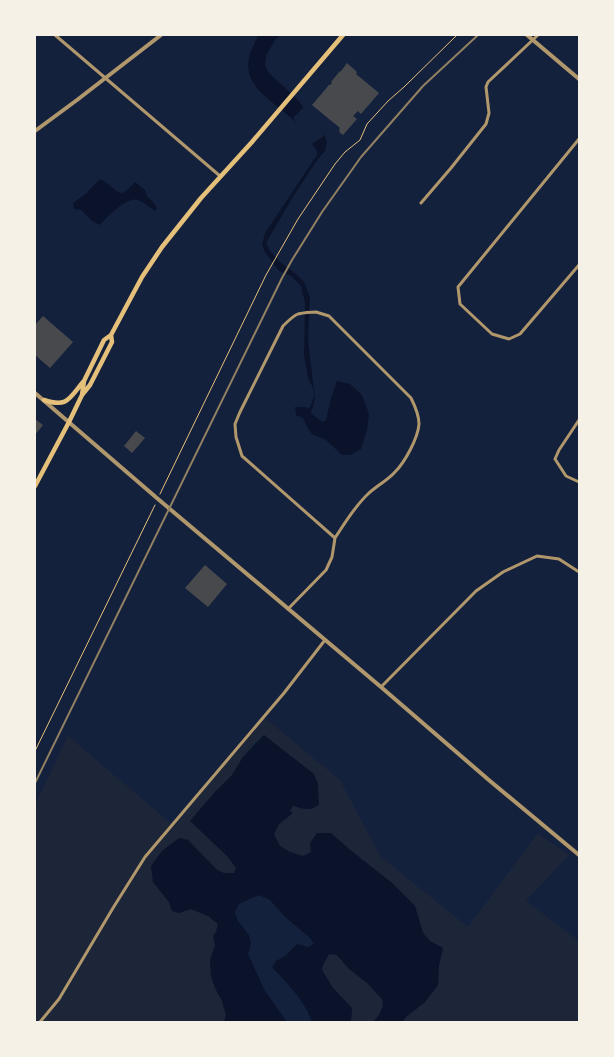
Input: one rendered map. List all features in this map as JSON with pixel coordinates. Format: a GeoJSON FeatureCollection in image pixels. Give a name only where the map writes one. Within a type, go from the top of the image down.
{"type":"FeatureCollection","features":[{"type":"Feature","properties":{"kind":"main road"},"geometry":{"type":"LineString","coordinates":[[44,400],[58,404],[67,401],[72,396],[84,381],[104,340],[111,335],[142,277],[162,247],[220,176],[247,148],[343,35]]}},
{"type":"Feature","properties":{"kind":"main road"},"geometry":{"type":"LineString","coordinates":[[35,486],[112,342],[111,335]]}},
{"type":"Feature","properties":{"kind":"main road"},"geometry":{"type":"LineString","coordinates":[[82,396],[84,381]]}},
{"type":"Feature","properties":{"kind":"street"},"geometry":{"type":"LineString","coordinates":[[55,35],[220,176]]}},
{"type":"Feature","properties":{"kind":"street"},"geometry":{"type":"LineString","coordinates":[[35,131],[161,35]]}},
{"type":"Feature","properties":{"kind":"street"},"geometry":{"type":"LineString","coordinates":[[527,35],[579,79]]}},
{"type":"Feature","properties":{"kind":"street"},"geometry":{"type":"LineString","coordinates":[[420,203],[486,124],[490,113],[486,87],[488,82],[538,35]]}},
{"type":"Feature","properties":{"kind":"street"},"geometry":{"type":"LineString","coordinates":[[579,139],[458,287],[460,304],[492,334],[509,338],[520,334],[579,264]]}},
{"type":"Feature","properties":{"kind":"street"},"geometry":{"type":"LineString","coordinates":[[288,609],[326,570],[332,557],[335,538],[352,511],[368,494],[396,472],[415,440],[419,424],[416,407],[411,398],[329,316],[316,312],[300,312],[283,326],[240,412],[235,424],[236,437],[242,456],[335,538]]}},
{"type":"Feature","properties":{"kind":"street"},"geometry":{"type":"LineString","coordinates":[[35,392],[158,499],[579,855]]}},
{"type":"Feature","properties":{"kind":"street"},"geometry":{"type":"LineString","coordinates":[[579,420],[555,459],[566,476],[579,482]]}},
{"type":"Feature","properties":{"kind":"street"},"geometry":{"type":"LineString","coordinates":[[381,687],[476,591],[503,572],[538,556],[559,560],[579,572]]}},
{"type":"Feature","properties":{"kind":"street"},"geometry":{"type":"LineString","coordinates":[[40,1022],[59,999],[108,916],[146,857],[284,693],[325,640]]}},
{"type":"Feature","properties":{"kind":"path"},"geometry":{"type":"LineString","coordinates":[[160,495],[270,268],[298,220],[335,164],[345,152],[360,140],[367,124],[388,101],[457,35]]}},
{"type":"Feature","properties":{"kind":"path"},"geometry":{"type":"LineString","coordinates":[[35,751],[155,505]]}},
{"type":"Feature","properties":{"kind":"shaded area"},"geometry":{"type":"Polygon","coordinates":[[[258,35],[280,35],[266,56],[265,65],[268,72],[297,99],[325,135],[327,143],[325,151],[291,200],[266,243],[270,251],[280,262],[304,282],[310,297],[308,339],[315,399],[311,413],[322,422],[326,420],[337,381],[350,384],[362,395],[369,414],[367,430],[361,449],[350,455],[342,455],[326,440],[312,434],[303,418],[296,415],[295,407],[306,407],[308,409],[314,396],[313,388],[308,378],[304,355],[305,303],[301,286],[291,276],[279,271],[262,245],[265,233],[317,155],[317,151],[298,125],[260,92],[254,84],[248,67],[249,57],[258,35]]]}},
{"type":"Feature","properties":{"kind":"shaded area"},"geometry":{"type":"Polygon","coordinates":[[[100,179],[120,193],[127,190],[135,182],[145,190],[147,196],[157,208],[155,211],[138,200],[128,201],[117,208],[100,225],[92,221],[81,210],[74,209],[73,203],[87,193],[100,179]]]}},
{"type":"Feature","properties":{"kind":"shaded area"},"geometry":{"type":"Polygon","coordinates":[[[264,717],[340,780],[380,856],[468,927],[538,833],[569,855],[526,901],[579,941],[579,1022],[402,1022],[425,1002],[438,985],[439,965],[443,948],[430,941],[423,933],[415,906],[392,883],[331,833],[303,857],[280,846],[274,834],[279,824],[293,813],[290,811],[293,805],[304,809],[313,809],[273,742],[264,735],[243,757],[232,775],[214,793],[213,842],[236,868],[234,874],[217,870],[188,840],[153,882],[169,902],[172,911],[179,913],[191,909],[208,916],[218,924],[213,936],[215,946],[210,960],[211,976],[226,1015],[224,1022],[35,1022],[35,805],[68,736],[173,825],[264,717]]]}},
{"type":"Feature","properties":{"kind":"shaded area"},"geometry":{"type":"Polygon","coordinates":[[[264,735],[314,774],[318,784],[319,805],[306,809],[293,806],[290,811],[293,813],[279,824],[274,834],[280,846],[290,852],[303,856],[311,852],[310,843],[317,833],[331,833],[392,883],[415,906],[423,933],[430,941],[443,948],[439,965],[438,985],[425,1002],[402,1022],[373,1022],[383,1006],[382,999],[367,983],[348,968],[337,955],[329,954],[322,970],[333,988],[352,1008],[351,1022],[312,1022],[300,1000],[272,967],[276,961],[285,956],[297,944],[308,947],[314,944],[270,900],[259,895],[239,904],[235,912],[238,921],[249,935],[251,943],[248,954],[265,991],[287,1022],[224,1022],[226,1015],[211,976],[210,960],[215,946],[213,936],[218,924],[208,916],[191,909],[179,913],[172,911],[169,902],[153,882],[151,866],[162,851],[179,838],[188,840],[217,870],[224,873],[234,873],[236,868],[228,857],[190,821],[232,775],[243,757],[264,735]]]}},
{"type":"Feature","properties":{"kind":"shaded area"},"geometry":{"type":"Polygon","coordinates":[[[329,954],[337,955],[348,968],[367,983],[382,999],[383,1006],[373,1022],[351,1022],[352,1008],[333,988],[322,970],[329,954]]]}},
{"type":"Feature","properties":{"kind":"pier"},"geometry":{"type":"Polygon","coordinates":[[[304,107],[325,135],[312,144],[293,118],[304,107]]]}},
{"type":"Feature","properties":{"kind":"building"},"geometry":{"type":"Polygon","coordinates":[[[347,63],[357,72],[356,74],[379,93],[361,114],[358,111],[353,116],[357,119],[343,135],[339,132],[340,128],[312,105],[347,63]]]}},
{"type":"Feature","properties":{"kind":"building"},"geometry":{"type":"Polygon","coordinates":[[[43,316],[73,342],[50,368],[35,355],[35,325],[43,316]]]}},
{"type":"Feature","properties":{"kind":"building"},"geometry":{"type":"Polygon","coordinates":[[[35,419],[43,425],[35,435],[35,419]]]}},
{"type":"Feature","properties":{"kind":"building"},"geometry":{"type":"Polygon","coordinates":[[[136,431],[145,438],[132,453],[124,446],[136,431]]]}},
{"type":"Feature","properties":{"kind":"building"},"geometry":{"type":"Polygon","coordinates":[[[205,565],[227,584],[208,607],[185,588],[205,565]]]}},
{"type":"Feature","properties":{"kind":"railway"},"geometry":{"type":"LineString","coordinates":[[35,783],[292,260],[322,212],[361,157],[423,86],[478,35]]}}]}
